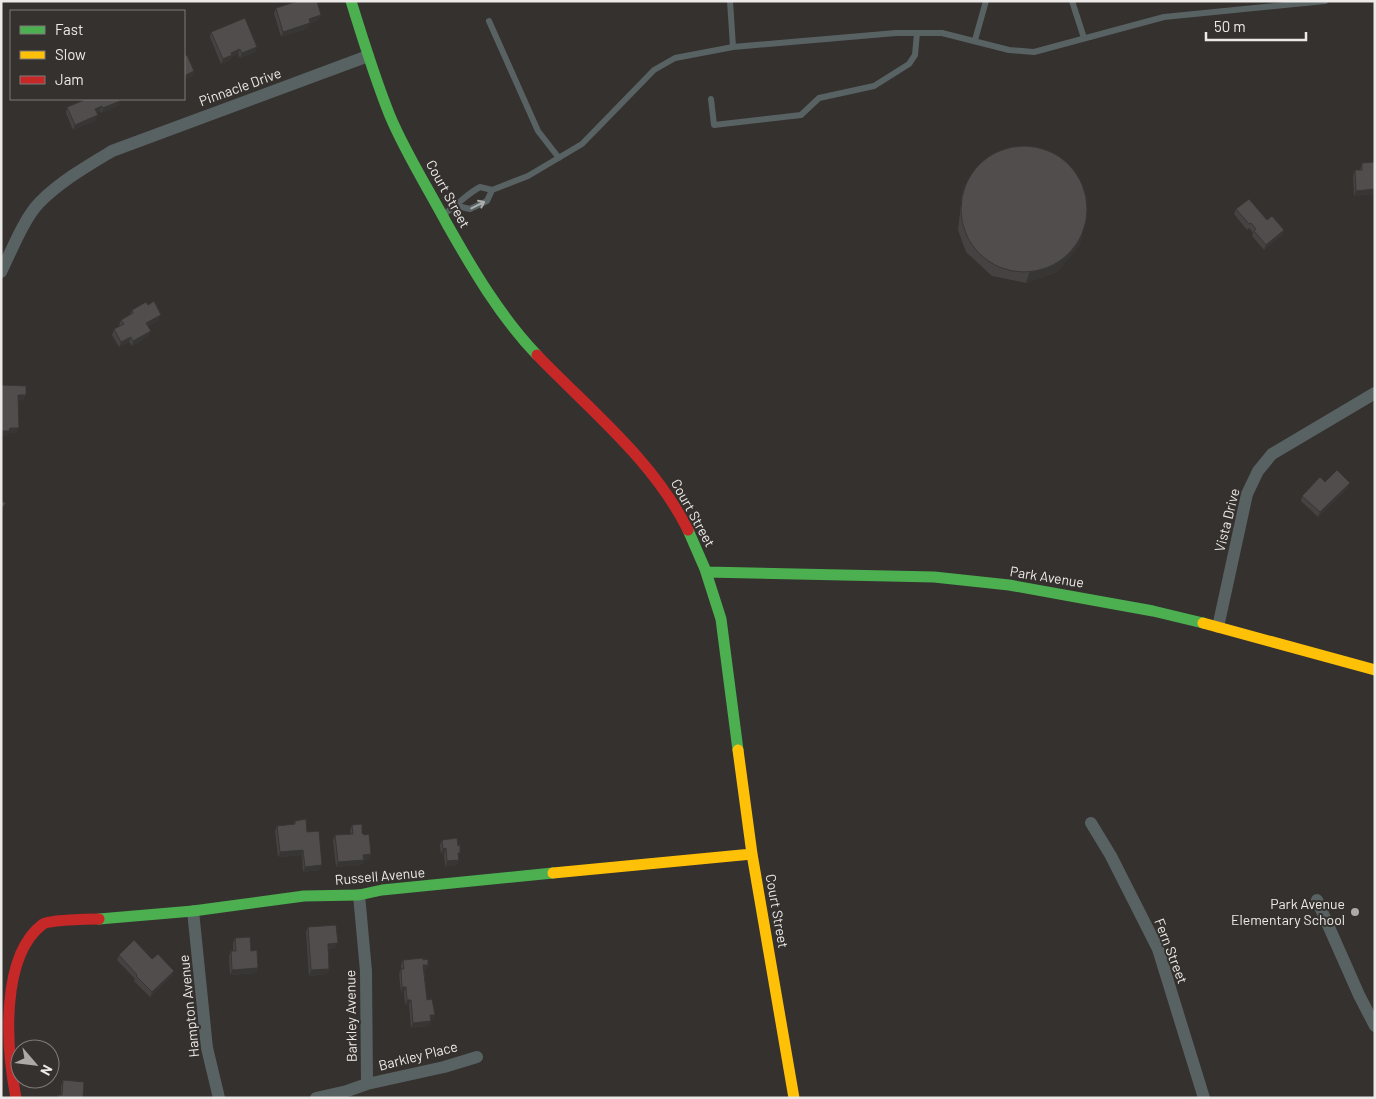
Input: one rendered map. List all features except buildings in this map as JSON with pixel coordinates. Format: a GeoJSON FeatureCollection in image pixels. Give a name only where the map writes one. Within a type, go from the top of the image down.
{"type":"FeatureCollection","features":[{"type":"Feature","properties":{"kind":"street","name":"Court Street"},"geometry":{"type":"LineString","coordinates":[[351,1],[368,56],[398,134],[470,266],[516,332],[634,453],[664,488],[691,536],[706,572],[721,619],[752,854],[794,1098]]}},
{"type":"Feature","properties":{"kind":"street","name":"Pinnacle Drive"},"geometry":{"type":"LineString","coordinates":[[1,272],[19,235],[39,203],[74,174],[112,151],[368,56]]}},
{"type":"Feature","properties":{"kind":"street","name":"Vista Drive"},"geometry":{"type":"LineString","coordinates":[[1218,627],[1247,494],[1258,471],[1272,454],[1375,393]]}},
{"type":"Feature","properties":{"kind":"street","name":"Park Avenue"},"geometry":{"type":"LineString","coordinates":[[706,572],[934,577],[1000,584],[1078,596],[1218,627],[1375,670]]}},
{"type":"Feature","properties":{"kind":"street","name":"Fern Street"},"geometry":{"type":"LineString","coordinates":[[1091,823],[1112,856],[1158,949],[1204,1098]]}},
{"type":"Feature","properties":{"kind":"street","name":"Russell Avenue"},"geometry":{"type":"LineString","coordinates":[[6,1076],[3,998],[8,968],[19,945],[27,935],[44,923],[194,911],[304,896],[360,895],[382,890],[752,854]]}},
{"type":"Feature","properties":{"kind":"street","name":"Barkley Avenue"},"geometry":{"type":"LineString","coordinates":[[360,895],[366,971],[367,1084]]}},
{"type":"Feature","properties":{"kind":"street"},"geometry":{"type":"LineString","coordinates":[[1317,900],[1359,995],[1375,1026]]}},
{"type":"Feature","properties":{"kind":"street","name":"Hampton Avenue"},"geometry":{"type":"LineString","coordinates":[[194,911],[207,1048],[219,1098]]}},
{"type":"Feature","properties":{"kind":"street","name":"Barkley Place"},"geometry":{"type":"LineString","coordinates":[[367,1084],[444,1067],[477,1057]]}},
{"type":"Feature","properties":{"kind":"street"},"geometry":{"type":"LineString","coordinates":[[6,1076],[16,1098]]}},
{"type":"Feature","properties":{"kind":"street"},"geometry":{"type":"LineString","coordinates":[[316,1098],[367,1084]]}},
{"type":"Feature","properties":{"kind":"lane"},"geometry":{"type":"LineString","coordinates":[[730,1],[733,47]]}},
{"type":"Feature","properties":{"kind":"lane"},"geometry":{"type":"LineString","coordinates":[[975,40],[986,1]]}},
{"type":"Feature","properties":{"kind":"lane"},"geometry":{"type":"LineString","coordinates":[[1072,1],[1084,38]]}},
{"type":"Feature","properties":{"kind":"lane"},"geometry":{"type":"LineString","coordinates":[[442,215],[458,206],[466,194],[480,187],[492,190],[528,176],[582,144],[654,70],[675,58],[733,47],[886,34],[942,32],[1009,50],[1034,52],[1164,17],[1325,1]]}},
{"type":"Feature","properties":{"kind":"lane"},"geometry":{"type":"LineString","coordinates":[[489,21],[538,130],[559,158]]}},
{"type":"Feature","properties":{"kind":"lane"},"geometry":{"type":"LineString","coordinates":[[711,99],[714,125],[801,115],[819,98],[874,86],[909,64],[915,55],[916,33]]}},
{"type":"Feature","properties":{"kind":"lane"},"geometry":{"type":"LineString","coordinates":[[458,206],[470,209],[487,201],[492,190]]}},
{"type":"Feature","properties":{"kind":"traffic: fast"},"geometry":{"type":"LineString","coordinates":[[351,1],[385,102],[396,130],[410,157],[477,275],[511,325],[537,355]]}},
{"type":"Feature","properties":{"kind":"traffic: fast"},"geometry":{"type":"LineString","coordinates":[[688,530],[705,569],[721,619],[738,750]]}},
{"type":"Feature","properties":{"kind":"traffic: fast"},"geometry":{"type":"LineString","coordinates":[[706,572],[934,577],[1009,585],[1153,611],[1203,623]]}},
{"type":"Feature","properties":{"kind":"traffic: fast"},"geometry":{"type":"LineString","coordinates":[[99,919],[193,911],[304,896],[359,895],[382,890],[553,873]]}},
{"type":"Feature","properties":{"kind":"traffic: slow"},"geometry":{"type":"LineString","coordinates":[[1203,623],[1375,670]]}},
{"type":"Feature","properties":{"kind":"traffic: slow"},"geometry":{"type":"LineString","coordinates":[[738,750],[752,854],[794,1098]]}},
{"type":"Feature","properties":{"kind":"traffic: slow"},"geometry":{"type":"LineString","coordinates":[[553,873],[752,854]]}},
{"type":"Feature","properties":{"kind":"traffic: jam"},"geometry":{"type":"LineString","coordinates":[[537,355],[620,437],[639,459],[674,505],[688,530]]}},
{"type":"Feature","properties":{"kind":"traffic: jam"},"geometry":{"type":"LineString","coordinates":[[16,1098],[10,1054],[9,1029],[13,980],[19,958],[29,939],[43,924],[99,919]]}},
{"type":"Feature","properties":{"kind":"place","name":"Park Avenue Elementary School"},"geometry":{"type":"Point","coordinates":[1355,912]}}]}
